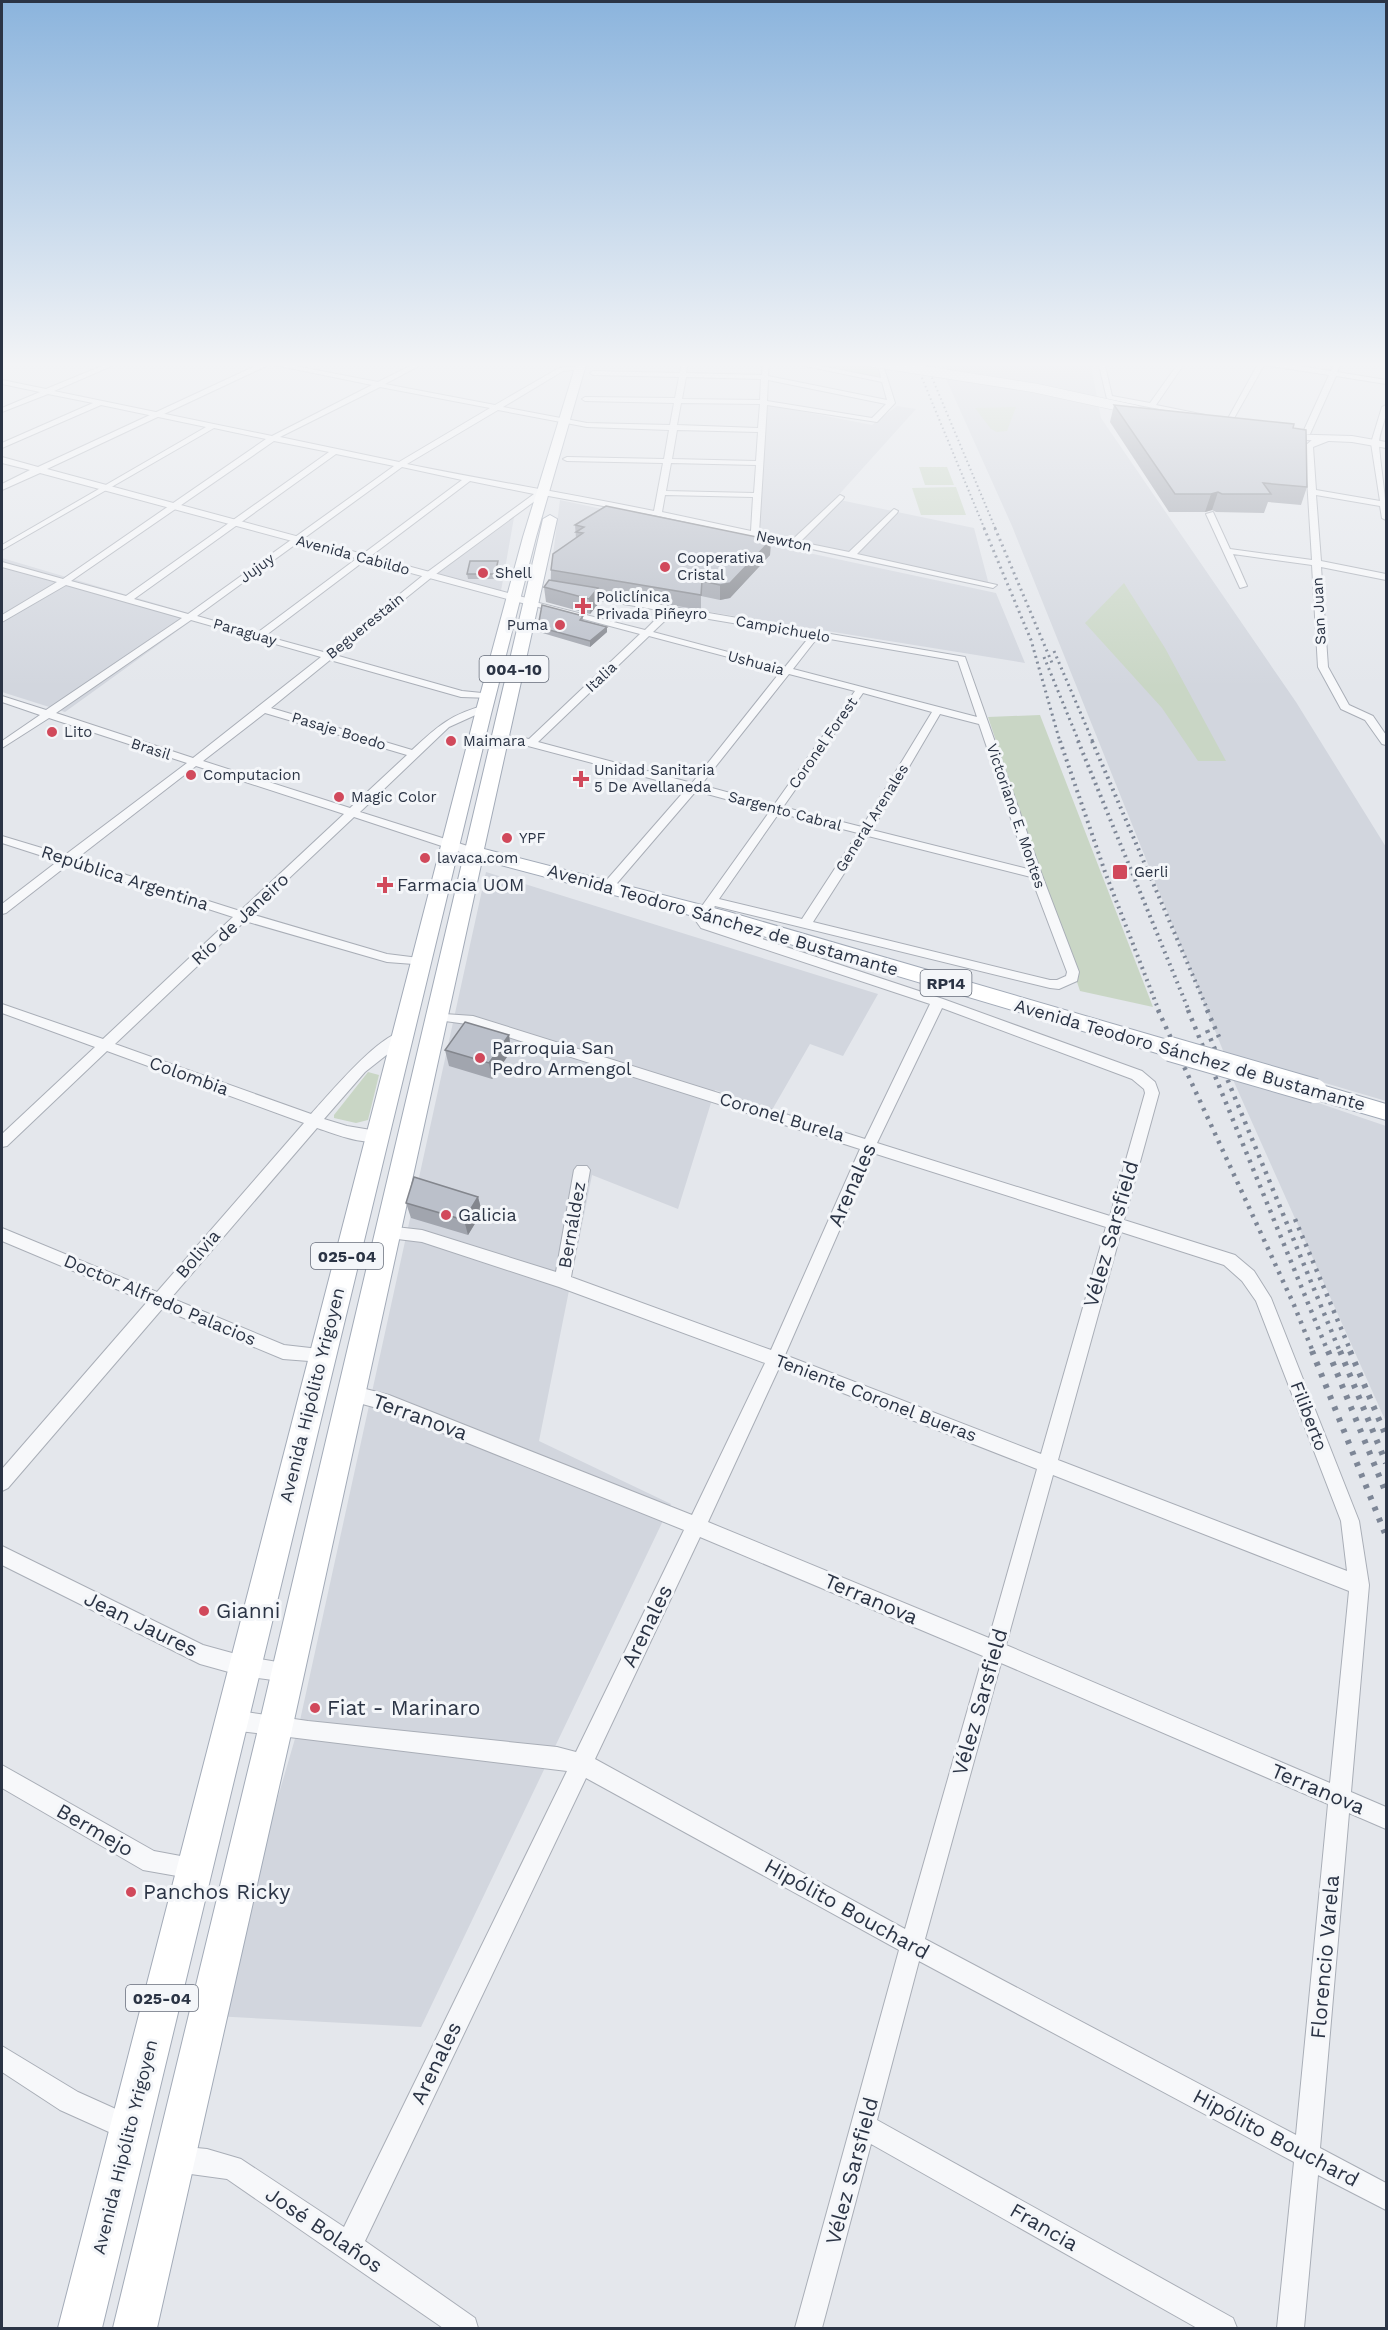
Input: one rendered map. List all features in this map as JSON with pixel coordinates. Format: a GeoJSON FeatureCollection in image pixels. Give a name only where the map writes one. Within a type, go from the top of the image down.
{"type":"FeatureCollection","features":[{"type":"Feature","properties":{"kind":"main road","name":"Avenida Hipólito Yrigoyen"},"geometry":{"type":"LineString","coordinates":[[135,2328],[276,1725],[435,1016],[487,702],[548,470]]}},
{"type":"Feature","properties":{"kind":"main road","name":"Avenida Hipólito Yrigoyen"},"geometry":{"type":"LineString","coordinates":[[80,2328],[243,1666],[403,1035],[422,962],[499,737],[558,490]]}},
{"type":"Feature","properties":{"kind":"main road","name":"Avenida Teodoro Sánchez de Bustamante"},"geometry":{"type":"LineString","coordinates":[[462,849],[608,886],[707,907],[1170,1049],[1386,1112]]}},
{"type":"Feature","properties":{"kind":"street"},"geometry":{"type":"LineString","coordinates":[[2,487],[37,470]]}},
{"type":"Feature","properties":{"kind":"street","name":"Avenida Cabildo"},"geometry":{"type":"LineString","coordinates":[[37,470],[513,597],[535,592]]}},
{"type":"Feature","properties":{"kind":"street"},"geometry":{"type":"LineString","coordinates":[[2,548],[137,470]]}},
{"type":"Feature","properties":{"kind":"street"},"geometry":{"type":"LineString","coordinates":[[2,619],[64,582],[227,470]]}},
{"type":"Feature","properties":{"kind":"street"},"geometry":{"type":"LineString","coordinates":[[128,598],[309,470]]}},
{"type":"Feature","properties":{"kind":"street","name":"Jujuy"},"geometry":{"type":"LineString","coordinates":[[2,745],[191,616],[393,470]]}},
{"type":"Feature","properties":{"kind":"street","name":"Newton"},"geometry":{"type":"LineString","coordinates":[[423,470],[540,493],[558,490],[658,514],[993,585]]}},
{"type":"Feature","properties":{"kind":"street"},"geometry":{"type":"LineString","coordinates":[[658,514],[667,470]]}},
{"type":"Feature","properties":{"kind":"street"},"geometry":{"type":"LineString","coordinates":[[755,535],[758,470]]}},
{"type":"Feature","properties":{"kind":"street","name":"San Juan"},"geometry":{"type":"LineString","coordinates":[[1311,470],[1321,656],[1324,672],[1346,706],[1357,714],[1369,718],[1386,742]]}},
{"type":"Feature","properties":{"kind":"street"},"geometry":{"type":"LineString","coordinates":[[1380,470],[1386,518]]}},
{"type":"Feature","properties":{"kind":"street"},"geometry":{"type":"LineString","coordinates":[[259,636],[468,479]]}},
{"type":"Feature","properties":{"kind":"street"},"geometry":{"type":"LineString","coordinates":[[1313,492],[1385,505]]}},
{"type":"Feature","properties":{"kind":"street","name":"Beguerestain"},"geometry":{"type":"LineString","coordinates":[[2,910],[191,762],[263,709],[429,575],[540,493]]}},
{"type":"Feature","properties":{"kind":"street"},"geometry":{"type":"LineString","coordinates":[[663,493],[757,495]]}},
{"type":"Feature","properties":{"kind":"street"},"geometry":{"type":"LineString","coordinates":[[794,543],[840,497]]}},
{"type":"Feature","properties":{"kind":"street"},"geometry":{"type":"LineString","coordinates":[[851,555],[894,511]]}},
{"type":"Feature","properties":{"kind":"street"},"geometry":{"type":"LineString","coordinates":[[1210,514],[1243,586]]}},
{"type":"Feature","properties":{"kind":"street"},"geometry":{"type":"LineString","coordinates":[[1227,551],[1316,563],[1386,577]]}},
{"type":"Feature","properties":{"kind":"street","name":"Paraguay"},"geometry":{"type":"LineString","coordinates":[[2,564],[487,702]]}},
{"type":"Feature","properties":{"kind":"street","name":"Ushuaia"},"geometry":{"type":"LineString","coordinates":[[535,592],[648,633],[983,722]]}},
{"type":"Feature","properties":{"kind":"street","name":"Campichuelo"},"geometry":{"type":"LineString","coordinates":[[572,593],[962,659]]}},
{"type":"Feature","properties":{"kind":"street","name":"Italia"},"geometry":{"type":"LineString","coordinates":[[531,743],[671,610]]}},
{"type":"Feature","properties":{"kind":"street"},"geometry":{"type":"LineString","coordinates":[[608,886],[694,787],[816,634]]}},
{"type":"Feature","properties":{"kind":"street","name":"Victoriano E. Montes"},"geometry":{"type":"LineString","coordinates":[[805,924],[1050,984],[1068,982],[1072,978],[1073,972],[1036,875],[962,659]]}},
{"type":"Feature","properties":{"kind":"street","name":"Coronel Forest"},"geometry":{"type":"LineString","coordinates":[[707,907],[860,691]]}},
{"type":"Feature","properties":{"kind":"street","name":"Brasil"},"geometry":{"type":"LineString","coordinates":[[2,699],[462,849]]}},
{"type":"Feature","properties":{"kind":"street","name":"Río de Janeiro"},"geometry":{"type":"LineString","coordinates":[[2,1142],[446,725],[487,702]]}},
{"type":"Feature","properties":{"kind":"street","name":"Pasaje Boedo"},"geometry":{"type":"LineString","coordinates":[[263,709],[415,754]]}},
{"type":"Feature","properties":{"kind":"street","name":"General Arenales"},"geometry":{"type":"LineString","coordinates":[[805,924],[865,832],[937,711]]}},
{"type":"Feature","properties":{"kind":"street"},"geometry":{"type":"LineString","coordinates":[[1369,718],[1386,720]]}},
{"type":"Feature","properties":{"kind":"street","name":"Sargento Cabral"},"geometry":{"type":"LineString","coordinates":[[499,737],[531,743],[776,809],[1036,875]]}},
{"type":"Feature","properties":{"kind":"street","name":"República Argentina"},"geometry":{"type":"LineString","coordinates":[[2,838],[243,916],[387,958],[422,962]]}},
{"type":"Feature","properties":{"kind":"street"},"geometry":{"type":"LineString","coordinates":[[805,924],[707,907],[702,921],[705,925],[938,1002]]}},
{"type":"Feature","properties":{"kind":"street","name":"Vélez Sarsfield"},"geometry":{"type":"LineString","coordinates":[[808,2328],[994,1650],[1152,1093],[1144,1079],[938,1002]]}},
{"type":"Feature","properties":{"kind":"street","name":"Arenales"},"geometry":{"type":"LineString","coordinates":[[349,2246],[696,1526],[775,1359],[869,1145],[938,1002]]}},
{"type":"Feature","properties":{"kind":"street","name":"Colombia"},"geometry":{"type":"LineString","coordinates":[[2,1008],[314,1121],[347,1132],[378,1136]]}},
{"type":"Feature","properties":{"kind":"street","name":"Coronel Burela"},"geometry":{"type":"LineString","coordinates":[[435,1016],[468,1019],[1229,1260]]}},
{"type":"Feature","properties":{"kind":"street","name":"Bolivia"},"geometry":{"type":"LineString","coordinates":[[2,1482],[157,1300],[360,1068],[403,1035]]}},
{"type":"Feature","properties":{"kind":"street","name":"Bernáldez"},"geometry":{"type":"LineString","coordinates":[[562,1281],[582,1170]]}},
{"type":"Feature","properties":{"kind":"street","name":"Teniente Coronel Bueras"},"geometry":{"type":"LineString","coordinates":[[387,1232],[422,1236],[562,1281],[775,1359],[1359,1585]]}},
{"type":"Feature","properties":{"kind":"street","name":"Doctor Alfredo Palacios"},"geometry":{"type":"LineString","coordinates":[[2,1233],[283,1352],[322,1356]]}},
{"type":"Feature","properties":{"kind":"street","name":"Filiberto"},"geometry":{"type":"LineString","coordinates":[[1229,1260],[1248,1276],[1263,1298],[1350,1521],[1359,1585]]}},
{"type":"Feature","properties":{"kind":"street","name":"Terranova"},"geometry":{"type":"LineString","coordinates":[[350,1393],[389,1403],[696,1526],[994,1650],[1386,1818]]}},
{"type":"Feature","properties":{"kind":"street","name":"Jean Jaures"},"geometry":{"type":"LineString","coordinates":[[2,1556],[200,1654],[243,1666],[288,1672]]}},
{"type":"Feature","properties":{"kind":"street","name":"Florencio Varela"},"geometry":{"type":"LineString","coordinates":[[1291,2328],[1359,1585]]}},
{"type":"Feature","properties":{"kind":"street"},"geometry":{"type":"LineString","coordinates":[[231,1720],[276,1725]]}},
{"type":"Feature","properties":{"kind":"street","name":"Hipólito Bouchard"},"geometry":{"type":"LineString","coordinates":[[276,1725],[308,1731],[557,1758],[580,1763],[912,1945],[1386,2197]]}},
{"type":"Feature","properties":{"kind":"street","name":"Bermejo"},"geometry":{"type":"LineString","coordinates":[[2,1776],[150,1862],[194,1868]]}},
{"type":"Feature","properties":{"kind":"street"},"geometry":{"type":"LineString","coordinates":[[2,2058],[69,2101],[129,2128]]}},
{"type":"Feature","properties":{"kind":"street","name":"Francia"},"geometry":{"type":"LineString","coordinates":[[864,2126],[1223,2328]]}},
{"type":"Feature","properties":{"kind":"street","name":"José Bolaños"},"geometry":{"type":"LineString","coordinates":[[173,2158],[232,2168],[349,2246],[465,2328]]}},
{"type":"Feature","properties":{"kind":"shaded area"},"geometry":{"type":"Polygon","coordinates":[[[762,470],[861,470],[835,499],[974,528],[989,585],[760,533],[762,470]]]}},
{"type":"Feature","properties":{"kind":"shaded area"},"geometry":{"type":"Polygon","coordinates":[[[987,470],[1137,470],[1296,702],[1386,847],[1386,1101],[1224,1053],[1012,526],[987,470]]]}},
{"type":"Feature","properties":{"kind":"shaded area"},"geometry":{"type":"Polygon","coordinates":[[[560,500],[996,593],[1025,663],[549,586],[560,500]]]}},
{"type":"Feature","properties":{"kind":"shaded area"},"geometry":{"type":"Polygon","coordinates":[[[515,512],[501,591],[433,573],[515,512]]]}},
{"type":"Feature","properties":{"kind":"shaded area"},"geometry":{"type":"Polygon","coordinates":[[[2,558],[198,616],[65,712],[2,692],[2,558]]]}},
{"type":"Feature","properties":{"kind":"shaded area"},"geometry":{"type":"Polygon","coordinates":[[[486,872],[878,994],[843,1056],[810,1044],[772,1110],[715,1090],[678,1209],[592,1175],[539,1441],[671,1504],[421,2027],[214,2016],[299,1725],[486,872]]]}},
{"type":"Feature","properties":{"kind":"shaded area"},"geometry":{"type":"Polygon","coordinates":[[[1230,1073],[1386,1126],[1386,1422],[1230,1073]]]}},
{"type":"Feature","properties":{"kind":"green space"},"geometry":{"type":"Polygon","coordinates":[[[920,470],[948,470],[954,485],[925,485],[920,470]]]}},
{"type":"Feature","properties":{"kind":"green space"},"geometry":{"type":"Polygon","coordinates":[[[956,487],[966,515],[921,515],[912,488],[956,487]]]}},
{"type":"Feature","properties":{"kind":"green space"},"geometry":{"type":"Polygon","coordinates":[[[1124,583],[1165,648],[1226,761],[1198,761],[1162,708],[1085,623],[1124,583]]]}},
{"type":"Feature","properties":{"kind":"green space"},"geometry":{"type":"Polygon","coordinates":[[[1040,715],[1153,1007],[1080,991],[988,717],[1040,715]]]}},
{"type":"Feature","properties":{"kind":"green space"},"geometry":{"type":"Polygon","coordinates":[[[368,1072],[379,1075],[368,1120],[356,1123],[334,1118],[334,1115],[368,1072]]]}},
{"type":"Feature","properties":{"kind":"building"},"geometry":{"type":"Polygon","coordinates":[[[1158,470],[1307,470],[1307,487],[1263,483],[1271,494],[1222,494],[1218,492],[1175,494],[1158,470]]]}},
{"type":"Feature","properties":{"kind":"building","name":"Cooperativa Cristal"},"geometry":{"type":"Polygon","coordinates":[[[606,506],[771,540],[730,583],[720,585],[702,581],[701,595],[551,570],[553,554],[583,533],[576,532],[584,527],[575,525],[606,506]]]}},
{"type":"Feature","properties":{"kind":"building"},"geometry":{"type":"Polygon","coordinates":[[[470,561],[498,561],[495,574],[467,574],[470,561]]]}},
{"type":"Feature","properties":{"kind":"building"},"geometry":{"type":"Polygon","coordinates":[[[549,580],[598,588],[589,599],[544,587],[549,580]]]}},
{"type":"Feature","properties":{"kind":"building"},"geometry":{"type":"Polygon","coordinates":[[[542,605],[583,616],[580,620],[607,627],[590,641],[538,627],[542,605]]]}},
{"type":"Feature","properties":{"kind":"building"},"geometry":{"type":"Polygon","coordinates":[[[465,1022],[509,1035],[489,1063],[445,1050],[465,1022]]]}},
{"type":"Feature","properties":{"kind":"building"},"geometry":{"type":"Polygon","coordinates":[[[414,1177],[478,1197],[464,1220],[406,1203],[414,1177]]]}},
{"type":"Feature","properties":{"kind":"railway"},"geometry":{"type":"LineString","coordinates":[[960,470],[985,530]]}},
{"type":"Feature","properties":{"kind":"railway"},"geometry":{"type":"LineString","coordinates":[[971,470],[996,530]]}},
{"type":"Feature","properties":{"kind":"railway"},"geometry":{"type":"LineString","coordinates":[[984,528],[1031,640],[1060,742]]}},
{"type":"Feature","properties":{"kind":"railway"},"geometry":{"type":"LineString","coordinates":[[995,528],[1052,663]]}},
{"type":"Feature","properties":{"kind":"railway"},"geometry":{"type":"LineString","coordinates":[[1054,651],[1093,742]]}},
{"type":"Feature","properties":{"kind":"railway"},"geometry":{"type":"LineString","coordinates":[[1044,657],[1079,742]]}},
{"type":"Feature","properties":{"kind":"railway"},"geometry":{"type":"LineString","coordinates":[[1060,741],[1105,872],[1159,1011]]}},
{"type":"Feature","properties":{"kind":"railway"},"geometry":{"type":"LineString","coordinates":[[1078,741],[1189,1011]]}},
{"type":"Feature","properties":{"kind":"railway"},"geometry":{"type":"LineString","coordinates":[[1092,741],[1208,1011]]}},
{"type":"Feature","properties":{"kind":"railway"},"geometry":{"type":"LineString","coordinates":[[1158,1010],[1294,1305],[1313,1352]]}},
{"type":"Feature","properties":{"kind":"railway"},"geometry":{"type":"LineString","coordinates":[[1188,1010],[1328,1352]]}},
{"type":"Feature","properties":{"kind":"railway"},"geometry":{"type":"LineString","coordinates":[[1207,1010],[1219,1037]]}},
{"type":"Feature","properties":{"kind":"railway"},"geometry":{"type":"LineString","coordinates":[[1207,1030],[1340,1352]]}},
{"type":"Feature","properties":{"kind":"railway"},"geometry":{"type":"LineString","coordinates":[[1295,1219],[1351,1352]]}},
{"type":"Feature","properties":{"kind":"railway"},"geometry":{"type":"LineString","coordinates":[[1312,1351],[1386,1536]]}},
{"type":"Feature","properties":{"kind":"railway"},"geometry":{"type":"LineString","coordinates":[[1328,1351],[1386,1493]]}},
{"type":"Feature","properties":{"kind":"railway"},"geometry":{"type":"LineString","coordinates":[[1340,1351],[1386,1463]]}},
{"type":"Feature","properties":{"kind":"railway"},"geometry":{"type":"LineString","coordinates":[[1350,1351],[1386,1436]]}},
{"type":"Feature","properties":{"kind":"place","name":"Cooperativa Cristal"},"geometry":{"type":"Point","coordinates":[665,567]}},
{"type":"Feature","properties":{"kind":"place","name":"Shell"},"geometry":{"type":"Point","coordinates":[483,573]}},
{"type":"Feature","properties":{"kind":"place","name":"Policlínica Privada Piñeyro"},"geometry":{"type":"Point","coordinates":[583,606]}},
{"type":"Feature","properties":{"kind":"place","name":"Puma"},"geometry":{"type":"Point","coordinates":[560,625]}},
{"type":"Feature","properties":{"kind":"place","name":"Lito"},"geometry":{"type":"Point","coordinates":[52,732]}},
{"type":"Feature","properties":{"kind":"place","name":"Maimara"},"geometry":{"type":"Point","coordinates":[451,741]}},
{"type":"Feature","properties":{"kind":"place","name":"Computacion"},"geometry":{"type":"Point","coordinates":[191,775]}},
{"type":"Feature","properties":{"kind":"place","name":"Unidad Sanitaria 5 De Avellaneda"},"geometry":{"type":"Point","coordinates":[581,779]}},
{"type":"Feature","properties":{"kind":"place","name":"Magic Color"},"geometry":{"type":"Point","coordinates":[339,797]}},
{"type":"Feature","properties":{"kind":"place","name":"YPF"},"geometry":{"type":"Point","coordinates":[507,838]}},
{"type":"Feature","properties":{"kind":"place","name":"lavaca.com"},"geometry":{"type":"Point","coordinates":[425,858]}},
{"type":"Feature","properties":{"kind":"place","name":"Gerli"},"geometry":{"type":"Point","coordinates":[1120,872]}},
{"type":"Feature","properties":{"kind":"place","name":"Farmacia UOM"},"geometry":{"type":"Point","coordinates":[385,885]}},
{"type":"Feature","properties":{"kind":"place","name":"Parroquia San Pedro Armengol"},"geometry":{"type":"Point","coordinates":[480,1058]}},
{"type":"Feature","properties":{"kind":"place","name":"Galicia"},"geometry":{"type":"Point","coordinates":[446,1215]}},
{"type":"Feature","properties":{"kind":"place","name":"Gianni"},"geometry":{"type":"Point","coordinates":[204,1611]}},
{"type":"Feature","properties":{"kind":"place","name":"Fiat - Marinaro"},"geometry":{"type":"Point","coordinates":[315,1708]}},
{"type":"Feature","properties":{"kind":"place","name":"Panchos Ricky"},"geometry":{"type":"Point","coordinates":[131,1892]}}]}
